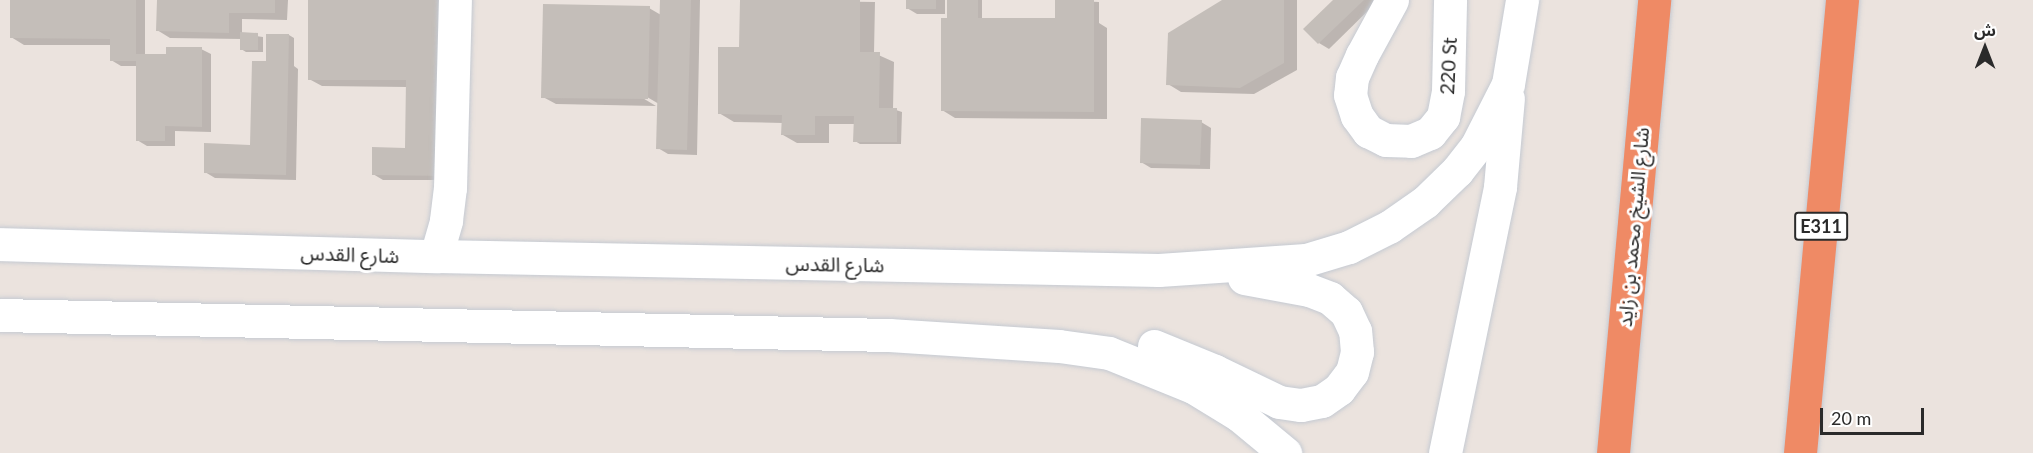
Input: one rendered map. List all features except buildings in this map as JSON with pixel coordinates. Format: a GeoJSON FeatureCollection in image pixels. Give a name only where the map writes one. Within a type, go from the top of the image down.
{"type":"FeatureCollection","features":[{"type":"Feature","properties":{"kind":"highway","name":"شارع الشيخ محمد بن زايد"},"geometry":{"type":"LineString","coordinates":[[1612,453],[1654,0]]}},
{"type":"Feature","properties":{"kind":"highway","name":"E311"},"geometry":{"type":"LineString","coordinates":[[1800,453],[1842,0]]}},
{"type":"Feature","properties":{"kind":"main road"},"geometry":{"type":"LineString","coordinates":[[436,256],[446,220],[450,188],[455,0]]}},
{"type":"Feature","properties":{"kind":"main road","name":"220 St"},"geometry":{"type":"LineString","coordinates":[[1392,0],[1352,77],[1350,95],[1357,116],[1368,131],[1386,140],[1411,141],[1430,133],[1443,117],[1448,91],[1450,0]]}},
{"type":"Feature","properties":{"kind":"main road","name":"شارع القدس"},"geometry":{"type":"LineString","coordinates":[[0,244],[436,256],[1159,270],[1306,260],[1349,247],[1389,227],[1425,202],[1457,171],[1478,145],[1508,84],[1522,0]]}},
{"type":"Feature","properties":{"kind":"main road"},"geometry":{"type":"LineString","coordinates":[[1445,453],[1500,187],[1508,84]]}},
{"type":"Feature","properties":{"kind":"main road"},"geometry":{"type":"LineString","coordinates":[[889,335],[968,326],[1012,326],[1107,335],[1149,344],[1215,371],[1279,402],[1301,405],[1322,401],[1339,389],[1352,372],[1357,352],[1355,331],[1346,312],[1330,298],[1309,290],[1262,280],[1159,270]]}},
{"type":"Feature","properties":{"kind":"main road"},"geometry":{"type":"LineString","coordinates":[[0,315],[889,335],[1059,346],[1109,353],[1193,387],[1239,415],[1285,453]]}}]}
